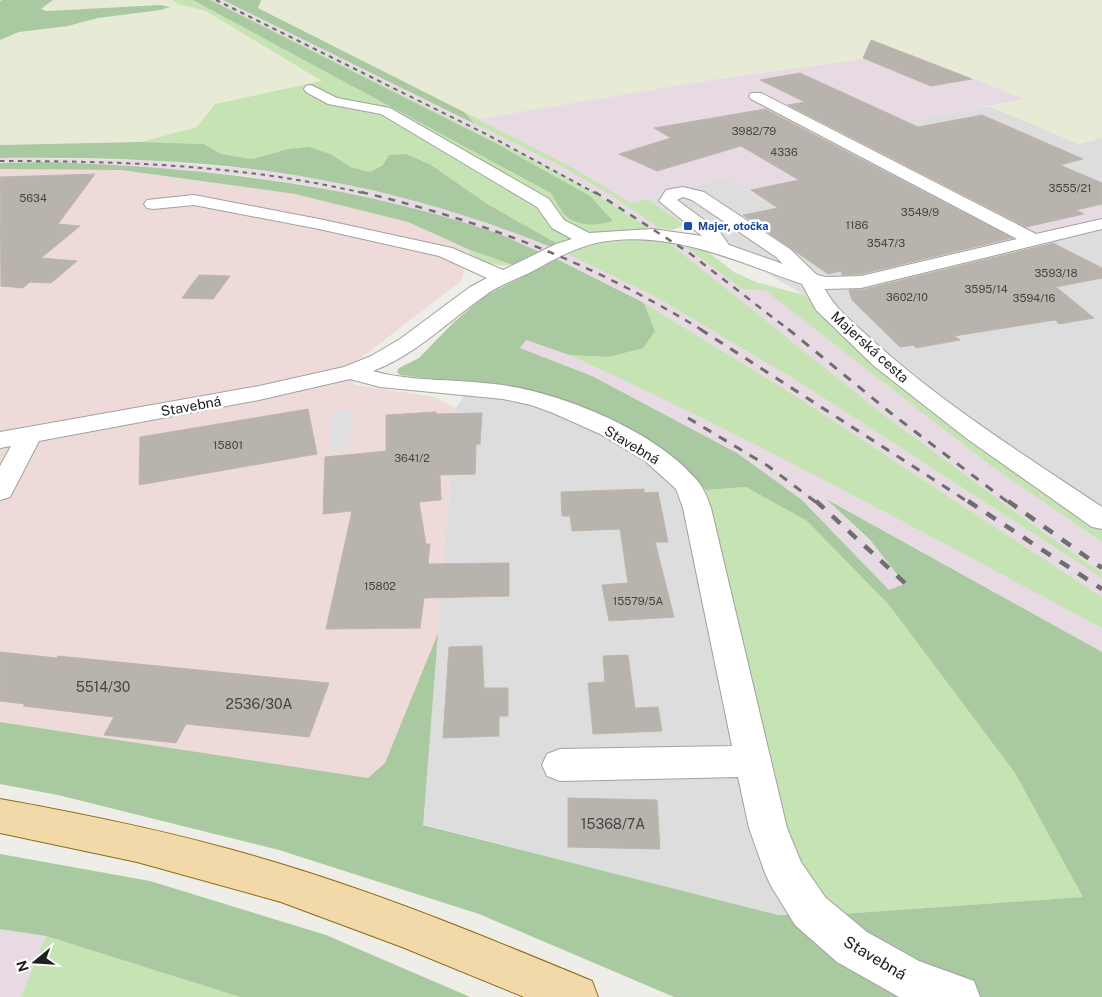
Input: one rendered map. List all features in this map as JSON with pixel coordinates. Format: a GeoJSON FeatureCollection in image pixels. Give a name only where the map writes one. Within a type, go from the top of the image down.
{"type":"FeatureCollection","features":[{"type":"Feature","properties":{"kind":"main road"},"geometry":{"type":"LineString","coordinates":[[0,816],[46,824],[150,848],[274,880],[379,917],[486,958],[576,997]]}},
{"type":"Feature","properties":{"kind":"street"},"geometry":{"type":"LineString","coordinates":[[312,89],[333,101],[386,111],[543,203],[558,224],[588,240]]}},
{"type":"Feature","properties":{"kind":"street"},"geometry":{"type":"LineString","coordinates":[[756,96],[1034,240]]}},
{"type":"Feature","properties":{"kind":"street","name":"Majerská cesta"},"geometry":{"type":"LineString","coordinates":[[723,250],[712,235],[668,201],[672,194],[683,192],[698,196],[783,253],[810,280],[824,306],[882,361],[975,433],[1102,520]]}},
{"type":"Feature","properties":{"kind":"street"},"geometry":{"type":"LineString","coordinates":[[153,204],[194,200],[319,224],[444,252],[502,277]]}},
{"type":"Feature","properties":{"kind":"street"},"geometry":{"type":"LineString","coordinates":[[723,250],[730,261],[744,272],[768,282],[786,284],[810,280],[826,283],[861,282],[1100,226]]}},
{"type":"Feature","properties":{"kind":"street","name":"Stavebná"},"geometry":{"type":"LineString","coordinates":[[0,440],[258,393],[351,372],[378,361],[408,344],[477,291],[502,277],[563,248],[588,240],[629,235],[665,236],[702,242],[723,250]]}},
{"type":"Feature","properties":{"kind":"street","name":"Stavebná"},"geometry":{"type":"LineString","coordinates":[[351,372],[379,380],[473,388],[522,395],[566,410],[616,433],[659,459],[686,485],[698,508],[768,828],[785,874],[810,911],[852,947],[908,979],[958,997]]}},
{"type":"Feature","properties":{"kind":"street"},"geometry":{"type":"LineString","coordinates":[[0,491],[29,435]]}},
{"type":"Feature","properties":{"kind":"street"},"geometry":{"type":"LineString","coordinates":[[560,765],[754,761]]}},
{"type":"Feature","properties":{"kind":"shaded area"},"geometry":{"type":"Polygon","coordinates":[[[212,0],[223,0],[559,165],[609,194],[748,287],[765,289],[991,466],[1102,542],[1102,573],[880,412],[668,242],[600,197],[465,126],[212,0]]]}},
{"type":"Feature","properties":{"kind":"shaded area"},"geometry":{"type":"Polygon","coordinates":[[[909,53],[1025,99],[911,120],[1102,209],[1102,217],[1021,239],[894,172],[762,201],[727,177],[631,203],[575,169],[477,119],[716,79],[909,53]]]}},
{"type":"Feature","properties":{"kind":"shaded area"},"geometry":{"type":"Polygon","coordinates":[[[989,106],[1079,144],[1102,138],[1102,209],[910,120],[989,106]]]}},
{"type":"Feature","properties":{"kind":"shaded area"},"geometry":{"type":"Polygon","coordinates":[[[0,158],[142,160],[248,169],[327,180],[415,200],[501,227],[575,256],[656,297],[799,382],[1102,578],[1102,597],[783,388],[644,303],[564,262],[492,232],[406,207],[318,187],[241,175],[47,162],[0,163],[0,158]]]}},
{"type":"Feature","properties":{"kind":"shaded area"},"geometry":{"type":"Polygon","coordinates":[[[0,169],[121,170],[295,194],[408,222],[470,250],[461,281],[344,371],[356,385],[435,397],[456,408],[438,633],[385,763],[368,778],[0,722],[0,169]]]}},
{"type":"Feature","properties":{"kind":"shaded area"},"geometry":{"type":"Polygon","coordinates":[[[894,172],[1021,238],[1102,217],[1102,531],[940,416],[804,295],[685,225],[647,199],[727,177],[762,201],[894,172]]]}},
{"type":"Feature","properties":{"kind":"shaded area"},"geometry":{"type":"Polygon","coordinates":[[[526,340],[569,355],[634,384],[801,466],[1102,627],[1102,652],[828,501],[913,583],[889,590],[802,500],[737,453],[592,376],[519,348],[526,340]]]}},
{"type":"Feature","properties":{"kind":"shaded area"},"geometry":{"type":"Polygon","coordinates":[[[472,384],[529,394],[667,455],[706,490],[795,870],[827,915],[778,915],[422,824],[456,408],[472,384]]]}},
{"type":"Feature","properties":{"kind":"shaded area"},"geometry":{"type":"Polygon","coordinates":[[[352,409],[349,450],[329,452],[333,410],[352,409]]]}},
{"type":"Feature","properties":{"kind":"shaded area"},"geometry":{"type":"Polygon","coordinates":[[[0,929],[46,936],[21,997],[0,997],[0,929]]]}},
{"type":"Feature","properties":{"kind":"green space"},"geometry":{"type":"Polygon","coordinates":[[[53,0],[172,0],[181,5],[204,10],[323,81],[215,104],[197,127],[141,142],[0,145],[0,40],[19,32],[68,26],[98,18],[161,10],[169,7],[161,5],[46,11],[40,9],[53,0]]]}},
{"type":"Feature","properties":{"kind":"green space"},"geometry":{"type":"Polygon","coordinates":[[[53,0],[41,9],[46,11],[161,5],[170,7],[161,10],[98,18],[68,26],[19,32],[0,40],[0,1],[53,0]]]}},
{"type":"Feature","properties":{"kind":"green space"},"geometry":{"type":"Polygon","coordinates":[[[172,0],[212,0],[547,167],[600,197],[650,229],[590,233],[558,244],[489,205],[431,165],[383,165],[370,172],[351,167],[332,155],[288,149],[252,159],[221,154],[204,144],[141,142],[197,127],[215,104],[322,81],[204,10],[180,5],[172,0]]]}},
{"type":"Feature","properties":{"kind":"green space"},"geometry":{"type":"Polygon","coordinates":[[[193,0],[210,0],[497,144],[590,196],[613,221],[587,224],[569,218],[560,209],[551,193],[193,0]]]}},
{"type":"Feature","properties":{"kind":"green space"},"geometry":{"type":"Polygon","coordinates":[[[223,0],[261,0],[258,8],[464,112],[475,124],[223,0]]]}},
{"type":"Feature","properties":{"kind":"green space"},"geometry":{"type":"Polygon","coordinates":[[[261,0],[1102,0],[1102,138],[1079,144],[989,106],[1024,99],[909,53],[716,79],[477,119],[258,8],[261,0]]]}},
{"type":"Feature","properties":{"kind":"green space"},"geometry":{"type":"Polygon","coordinates":[[[464,112],[575,169],[631,203],[647,199],[685,225],[672,230],[659,228],[609,194],[559,165],[475,124],[464,112]]]}},
{"type":"Feature","properties":{"kind":"green space"},"geometry":{"type":"Polygon","coordinates":[[[141,142],[204,144],[221,154],[252,159],[288,149],[309,147],[332,155],[351,167],[370,172],[383,165],[389,155],[406,154],[431,165],[489,205],[558,244],[551,247],[496,226],[413,200],[287,174],[246,168],[164,161],[0,158],[0,145],[141,142]]]}},
{"type":"Feature","properties":{"kind":"green space"},"geometry":{"type":"Polygon","coordinates":[[[0,163],[104,164],[216,173],[327,189],[437,214],[510,238],[540,252],[513,265],[470,250],[408,222],[295,194],[121,170],[0,169],[0,163]]]}},
{"type":"Feature","properties":{"kind":"green space"},"geometry":{"type":"Polygon","coordinates":[[[632,240],[668,242],[880,412],[1102,573],[1102,578],[799,382],[656,297],[564,252],[604,242],[632,240]]]}},
{"type":"Feature","properties":{"kind":"green space"},"geometry":{"type":"Polygon","coordinates":[[[681,243],[703,248],[734,272],[756,282],[804,295],[940,416],[1102,531],[1102,542],[991,466],[765,290],[742,289],[681,243]]]}},
{"type":"Feature","properties":{"kind":"green space"},"geometry":{"type":"Polygon","coordinates":[[[470,250],[513,265],[496,265],[485,262],[469,255],[470,250]]]}},
{"type":"Feature","properties":{"kind":"green space"},"geometry":{"type":"Polygon","coordinates":[[[557,259],[644,303],[655,331],[643,348],[608,357],[569,355],[526,340],[520,348],[592,376],[737,453],[802,500],[889,590],[905,584],[870,540],[826,499],[1102,652],[1102,997],[674,997],[479,914],[279,850],[58,795],[0,784],[0,722],[368,778],[385,763],[438,633],[423,825],[778,915],[827,915],[1083,897],[1015,773],[889,605],[807,521],[746,487],[706,490],[667,455],[627,432],[472,384],[400,375],[397,372],[399,368],[419,358],[454,322],[483,297],[557,259]]]}},
{"type":"Feature","properties":{"kind":"green space"},"geometry":{"type":"Polygon","coordinates":[[[644,303],[783,388],[1102,597],[1102,628],[771,453],[637,386],[569,355],[608,357],[655,331],[644,303]]]}},
{"type":"Feature","properties":{"kind":"green space"},"geometry":{"type":"Polygon","coordinates":[[[746,487],[807,521],[889,605],[1015,773],[1084,897],[827,915],[795,870],[706,490],[746,487]]]}},
{"type":"Feature","properties":{"kind":"green space"},"geometry":{"type":"Polygon","coordinates":[[[0,854],[150,881],[326,935],[470,997],[240,997],[46,936],[0,929],[0,854]]]}},
{"type":"Feature","properties":{"kind":"green space"},"geometry":{"type":"Polygon","coordinates":[[[46,936],[240,997],[21,997],[46,936]]]}},
{"type":"Feature","properties":{"kind":"building"},"geometry":{"type":"Polygon","coordinates":[[[871,40],[972,79],[931,86],[863,58],[871,40]]]}},
{"type":"Feature","properties":{"kind":"building"},"geometry":{"type":"Polygon","coordinates":[[[800,73],[918,127],[982,115],[1083,159],[1060,165],[1102,183],[1102,204],[1076,210],[1084,214],[1026,227],[788,105],[805,102],[760,80],[800,73]]]}},
{"type":"Feature","properties":{"kind":"building"},"geometry":{"type":"Polygon","coordinates":[[[765,109],[1012,238],[861,274],[842,275],[841,271],[828,274],[743,215],[778,208],[751,190],[799,180],[741,146],[657,171],[619,154],[671,138],[654,128],[765,109]]]}},
{"type":"Feature","properties":{"kind":"building"},"geometry":{"type":"Polygon","coordinates":[[[95,174],[58,224],[80,226],[41,258],[77,261],[51,283],[30,282],[23,288],[1,286],[0,177],[95,174]]]}},
{"type":"Feature","properties":{"kind":"building"},"geometry":{"type":"Polygon","coordinates":[[[1053,243],[1102,268],[1102,278],[1056,287],[1094,318],[1059,324],[1055,320],[954,336],[960,340],[916,348],[913,345],[900,347],[852,300],[849,290],[861,290],[1053,243]]]}},
{"type":"Feature","properties":{"kind":"building"},"geometry":{"type":"Polygon","coordinates":[[[199,275],[230,276],[213,299],[182,298],[199,275]]]}},
{"type":"Feature","properties":{"kind":"building"},"geometry":{"type":"Polygon","coordinates":[[[308,409],[317,454],[139,485],[140,437],[308,409]]]}},
{"type":"Feature","properties":{"kind":"building"},"geometry":{"type":"Polygon","coordinates":[[[436,412],[436,414],[482,413],[480,444],[476,444],[475,474],[440,475],[441,500],[419,502],[426,544],[430,544],[428,564],[509,563],[509,596],[424,598],[420,628],[326,629],[352,511],[323,514],[325,457],[386,451],[386,415],[436,412]]]}},
{"type":"Feature","properties":{"kind":"building"},"geometry":{"type":"Polygon","coordinates":[[[644,489],[644,493],[658,492],[668,542],[655,542],[674,617],[609,621],[602,585],[628,583],[620,529],[572,531],[570,516],[562,516],[561,492],[644,489]]]}},
{"type":"Feature","properties":{"kind":"building"},"geometry":{"type":"Polygon","coordinates":[[[482,646],[484,688],[508,688],[508,716],[499,716],[499,736],[443,738],[449,647],[482,646]]]}},
{"type":"Feature","properties":{"kind":"building"},"geometry":{"type":"Polygon","coordinates":[[[0,652],[329,683],[309,737],[186,724],[176,743],[104,735],[114,717],[23,706],[25,704],[0,701],[0,652]]]}},
{"type":"Feature","properties":{"kind":"building"},"geometry":{"type":"Polygon","coordinates":[[[628,655],[635,708],[658,707],[662,731],[593,734],[588,683],[605,682],[603,656],[628,655]]]}},
{"type":"Feature","properties":{"kind":"building"},"geometry":{"type":"Polygon","coordinates":[[[568,798],[657,800],[660,849],[568,847],[568,798]]]}},
{"type":"Feature","properties":{"kind":"railway"},"geometry":{"type":"LineString","coordinates":[[216,0],[486,134],[597,194]]}},
{"type":"Feature","properties":{"kind":"railway"},"geometry":{"type":"LineString","coordinates":[[0,161],[139,164],[231,171],[322,184],[367,194]]}},
{"type":"Feature","properties":{"kind":"railway"},"geometry":{"type":"LineString","coordinates":[[361,192],[452,217],[538,247],[620,284],[702,330]]}},
{"type":"Feature","properties":{"kind":"railway"},"geometry":{"type":"LineString","coordinates":[[595,192],[688,252],[789,330]]}},
{"type":"Feature","properties":{"kind":"railway"},"geometry":{"type":"LineString","coordinates":[[700,329],[970,503]]}},
{"type":"Feature","properties":{"kind":"railway"},"geometry":{"type":"LineString","coordinates":[[788,329],[892,414],[1009,503]]}},
{"type":"Feature","properties":{"kind":"railway"},"geometry":{"type":"LineString","coordinates":[[688,418],[768,466],[817,503]]}},
{"type":"Feature","properties":{"kind":"railway"},"geometry":{"type":"LineString","coordinates":[[816,501],[906,584]]}},
{"type":"Feature","properties":{"kind":"railway"},"geometry":{"type":"LineString","coordinates":[[968,501],[1102,589]]}},
{"type":"Feature","properties":{"kind":"railway"},"geometry":{"type":"LineString","coordinates":[[1008,501],[1102,568]]}},
{"type":"Feature","properties":{"kind":"place","name":"Majer, otočka"},"geometry":{"type":"Point","coordinates":[688,226]}}]}
